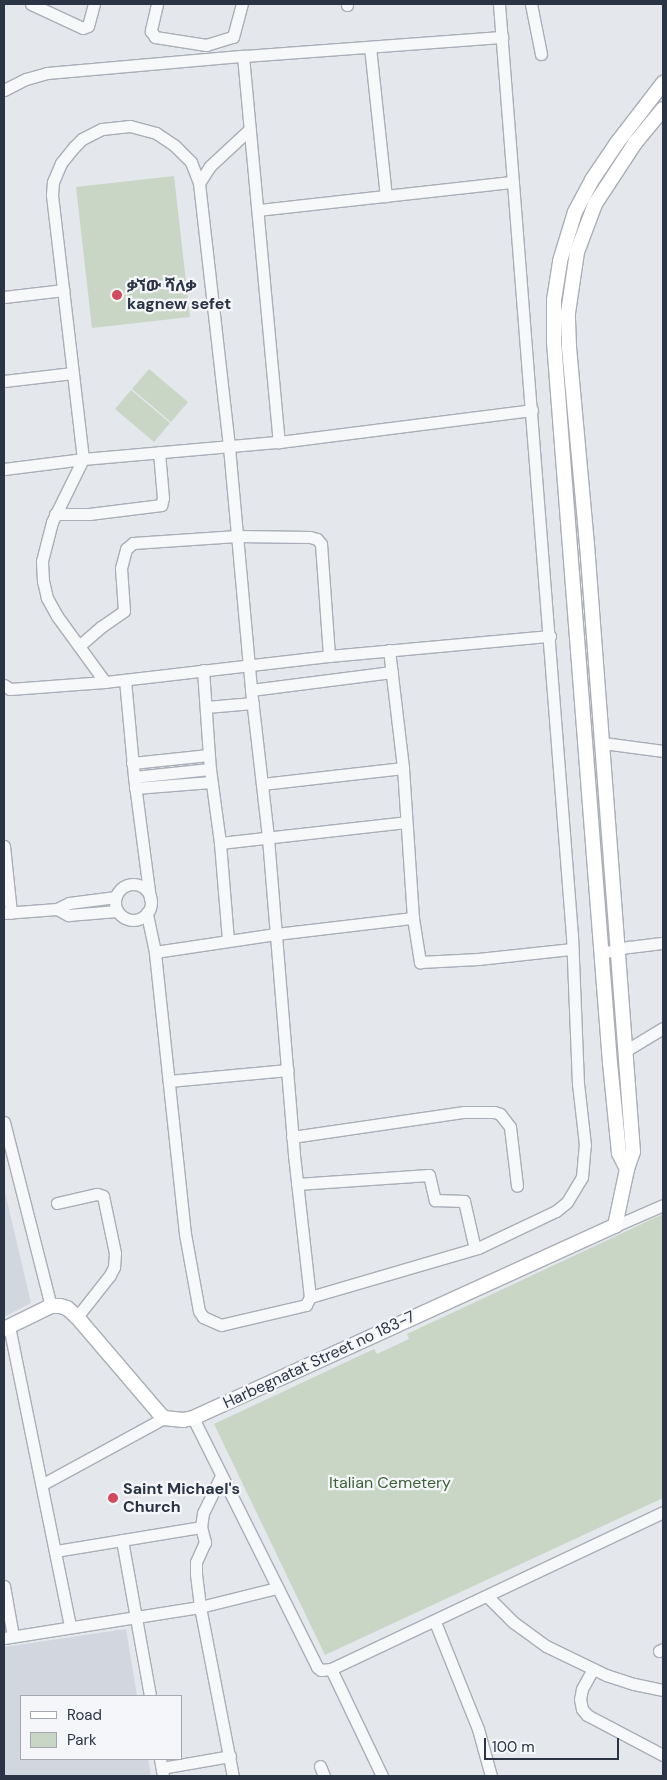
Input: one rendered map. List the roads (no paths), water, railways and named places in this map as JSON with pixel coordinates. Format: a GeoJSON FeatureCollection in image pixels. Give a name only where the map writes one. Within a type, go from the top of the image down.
{"type":"FeatureCollection","features":[{"type":"Feature","properties":{"kind":"main road"},"geometry":{"type":"LineString","coordinates":[[627,1169],[619,1153],[615,1127],[554,340],[557,275],[569,227],[585,192],[617,143],[663,83]]}},
{"type":"Feature","properties":{"kind":"main road"},"geometry":{"type":"LineString","coordinates":[[615,1226],[627,1169],[634,1152],[617,951],[603,743],[569,348],[570,295],[580,243],[595,204],[635,143],[663,109]]}},
{"type":"Feature","properties":{"kind":"main road"},"geometry":{"type":"LineString","coordinates":[[580,665],[596,664]]}},
{"type":"Feature","properties":{"kind":"main road","name":"Harbegnatat Street no 183-7"},"geometry":{"type":"LineString","coordinates":[[164,1418],[183,1420],[193,1418],[615,1226]]}},
{"type":"Feature","properties":{"kind":"main road"},"geometry":{"type":"LineString","coordinates":[[6,1328],[51,1306],[60,1306],[77,1317],[164,1418]]}},
{"type":"Feature","properties":{"kind":"street"},"geometry":{"type":"LineString","coordinates":[[30,4],[83,28],[88,26],[94,4]]}},
{"type":"Feature","properties":{"kind":"street"},"geometry":{"type":"LineString","coordinates":[[157,4],[152,31],[155,37],[206,45],[232,36],[242,4]]}},
{"type":"Feature","properties":{"kind":"street"},"geometry":{"type":"LineString","coordinates":[[310,1297],[475,1249],[556,1211],[575,1192],[582,1177],[585,1145],[578,1084],[572,949],[550,636],[499,4]]}},
{"type":"Feature","properties":{"kind":"street"},"geometry":{"type":"LineString","coordinates":[[531,4],[541,54]]}},
{"type":"Feature","properties":{"kind":"street"},"geometry":{"type":"LineString","coordinates":[[4,90],[26,78],[47,73],[502,37]]}},
{"type":"Feature","properties":{"kind":"street"},"geometry":{"type":"LineString","coordinates":[[370,47],[386,196]]}},
{"type":"Feature","properties":{"kind":"street"},"geometry":{"type":"LineString","coordinates":[[243,56],[279,442]]}},
{"type":"Feature","properties":{"kind":"street"},"geometry":{"type":"LineString","coordinates":[[105,682],[51,604],[43,581],[43,552],[55,514],[83,459],[52,195],[53,182],[61,164],[82,139],[102,129],[115,126],[130,126],[156,133],[174,144],[191,162],[199,183],[229,447],[251,690],[268,838],[292,1137],[310,1297],[308,1303],[297,1308],[221,1325],[204,1317],[198,1311],[184,1234],[155,952],[148,913],[150,899],[134,783],[125,680]]}},
{"type":"Feature","properties":{"kind":"street"},"geometry":{"type":"LineString","coordinates":[[199,183],[210,166],[250,129]]}},
{"type":"Feature","properties":{"kind":"street"},"geometry":{"type":"LineString","coordinates":[[258,210],[512,182]]}},
{"type":"Feature","properties":{"kind":"street"},"geometry":{"type":"LineString","coordinates":[[4,297],[64,290]]}},
{"type":"Feature","properties":{"kind":"street"},"geometry":{"type":"LineString","coordinates":[[4,381],[73,373]]}},
{"type":"Feature","properties":{"kind":"street"},"geometry":{"type":"LineString","coordinates":[[4,468],[83,459],[279,442],[532,410]]}},
{"type":"Feature","properties":{"kind":"street"},"geometry":{"type":"LineString","coordinates":[[55,514],[88,514],[161,505],[163,498],[159,452]]}},
{"type":"Feature","properties":{"kind":"street"},"geometry":{"type":"LineString","coordinates":[[79,646],[124,611],[120,568],[126,549],[133,543],[237,536],[317,539],[321,544],[329,656]]}},
{"type":"Feature","properties":{"kind":"street"},"geometry":{"type":"LineString","coordinates":[[4,685],[10,689],[105,682],[329,656],[550,636]]}},
{"type":"Feature","properties":{"kind":"street"},"geometry":{"type":"LineString","coordinates":[[389,650],[403,768],[413,918],[419,959],[422,963],[572,949]]}},
{"type":"Feature","properties":{"kind":"street"},"geometry":{"type":"LineString","coordinates":[[203,670],[211,782],[220,843],[228,941]]}},
{"type":"Feature","properties":{"kind":"street"},"geometry":{"type":"LineString","coordinates":[[251,690],[392,672]]}},
{"type":"Feature","properties":{"kind":"street"},"geometry":{"type":"LineString","coordinates":[[206,708],[253,703]]}},
{"type":"Feature","properties":{"kind":"street"},"geometry":{"type":"LineString","coordinates":[[603,743],[663,751]]}},
{"type":"Feature","properties":{"kind":"street"},"geometry":{"type":"LineString","coordinates":[[132,763],[209,755]]}},
{"type":"Feature","properties":{"kind":"street"},"geometry":{"type":"LineString","coordinates":[[262,784],[403,768]]}},
{"type":"Feature","properties":{"kind":"street"},"geometry":{"type":"LineString","coordinates":[[134,783],[210,770]]}},
{"type":"Feature","properties":{"kind":"street"},"geometry":{"type":"LineString","coordinates":[[134,783],[211,782]]}},
{"type":"Feature","properties":{"kind":"street"},"geometry":{"type":"LineString","coordinates":[[220,843],[406,822]]}},
{"type":"Feature","properties":{"kind":"street"},"geometry":{"type":"LineString","coordinates":[[4,846],[7,913],[57,909],[69,903],[116,897]]}},
{"type":"Feature","properties":{"kind":"street"},"geometry":{"type":"LineString","coordinates":[[128,886],[144,861]]}},
{"type":"Feature","properties":{"kind":"street"},"geometry":{"type":"LineString","coordinates":[[148,913],[136,920],[126,919],[118,911],[116,897],[118,892],[134,885],[145,889],[150,899]]}},
{"type":"Feature","properties":{"kind":"street"},"geometry":{"type":"LineString","coordinates":[[93,900],[94,913]]}},
{"type":"Feature","properties":{"kind":"street"},"geometry":{"type":"LineString","coordinates":[[57,909],[68,915],[118,911]]}},
{"type":"Feature","properties":{"kind":"street"},"geometry":{"type":"LineString","coordinates":[[155,952],[276,934],[413,918]]}},
{"type":"Feature","properties":{"kind":"street"},"geometry":{"type":"LineString","coordinates":[[136,920],[152,936]]}},
{"type":"Feature","properties":{"kind":"street"},"geometry":{"type":"LineString","coordinates":[[602,953],[629,947],[663,943]]}},
{"type":"Feature","properties":{"kind":"street"},"geometry":{"type":"LineString","coordinates":[[625,1051],[663,1028]]}},
{"type":"Feature","properties":{"kind":"street"},"geometry":{"type":"LineString","coordinates":[[169,1081],[287,1070]]}},
{"type":"Feature","properties":{"kind":"street"},"geometry":{"type":"LineString","coordinates":[[292,1137],[464,1112],[494,1112],[500,1114],[510,1127],[517,1186]]}},
{"type":"Feature","properties":{"kind":"street"},"geometry":{"type":"LineString","coordinates":[[4,1122],[51,1306]]}},
{"type":"Feature","properties":{"kind":"street"},"geometry":{"type":"LineString","coordinates":[[297,1184],[429,1175],[435,1200],[464,1201],[475,1249]]}},
{"type":"Feature","properties":{"kind":"street"},"geometry":{"type":"LineString","coordinates":[[57,1202],[97,1194],[103,1196],[115,1253],[114,1267],[110,1275],[77,1317]]}},
{"type":"Feature","properties":{"kind":"street"},"geometry":{"type":"LineString","coordinates":[[615,1226],[663,1205]]}},
{"type":"Feature","properties":{"kind":"street"},"geometry":{"type":"LineString","coordinates":[[6,1328],[43,1484],[70,1626]]}},
{"type":"Feature","properties":{"kind":"street"},"geometry":{"type":"LineString","coordinates":[[43,1484],[164,1418]]}},
{"type":"Feature","properties":{"kind":"street"},"geometry":{"type":"LineString","coordinates":[[193,1418],[316,1667],[321,1670],[331,1669],[435,1622],[663,1512]]}},
{"type":"Feature","properties":{"kind":"street"},"geometry":{"type":"LineString","coordinates":[[221,1476],[203,1513],[202,1527],[205,1542],[196,1562],[200,1607],[233,1776]]}},
{"type":"Feature","properties":{"kind":"street"},"geometry":{"type":"LineString","coordinates":[[56,1551],[202,1527]]}},
{"type":"Feature","properties":{"kind":"street"},"geometry":{"type":"LineString","coordinates":[[122,1540],[150,1695]]}},
{"type":"Feature","properties":{"kind":"street"},"geometry":{"type":"LineString","coordinates":[[4,1586],[8,1637],[200,1607],[277,1588]]}},
{"type":"Feature","properties":{"kind":"street"},"geometry":{"type":"LineString","coordinates":[[488,1597],[513,1622],[546,1646],[593,1669],[634,1684],[663,1690]]}},
{"type":"Feature","properties":{"kind":"street"},"geometry":{"type":"LineString","coordinates":[[435,1622],[478,1729],[491,1776]]}},
{"type":"Feature","properties":{"kind":"street"},"geometry":{"type":"LineString","coordinates":[[331,1669],[382,1776]]}},
{"type":"Feature","properties":{"kind":"street"},"geometry":{"type":"LineString","coordinates":[[593,1669],[582,1689],[580,1699],[582,1708],[587,1715],[663,1755]]}},
{"type":"Feature","properties":{"kind":"street"},"geometry":{"type":"LineString","coordinates":[[162,1768],[230,1756]]}},
{"type":"Feature","properties":{"kind":"place","name":"ቃኘው ሻለቃ kagnew sefet"},"geometry":{"type":"Point","coordinates":[117,295]}},
{"type":"Feature","properties":{"kind":"place","name":"Saint Michael's Church"},"geometry":{"type":"Point","coordinates":[113,1498]}},
{"type":"Feature","properties":{"kind":"park label","name":"Italian Cemetery"},"geometry":{"type":"Point","coordinates":[390,1483]}}]}
